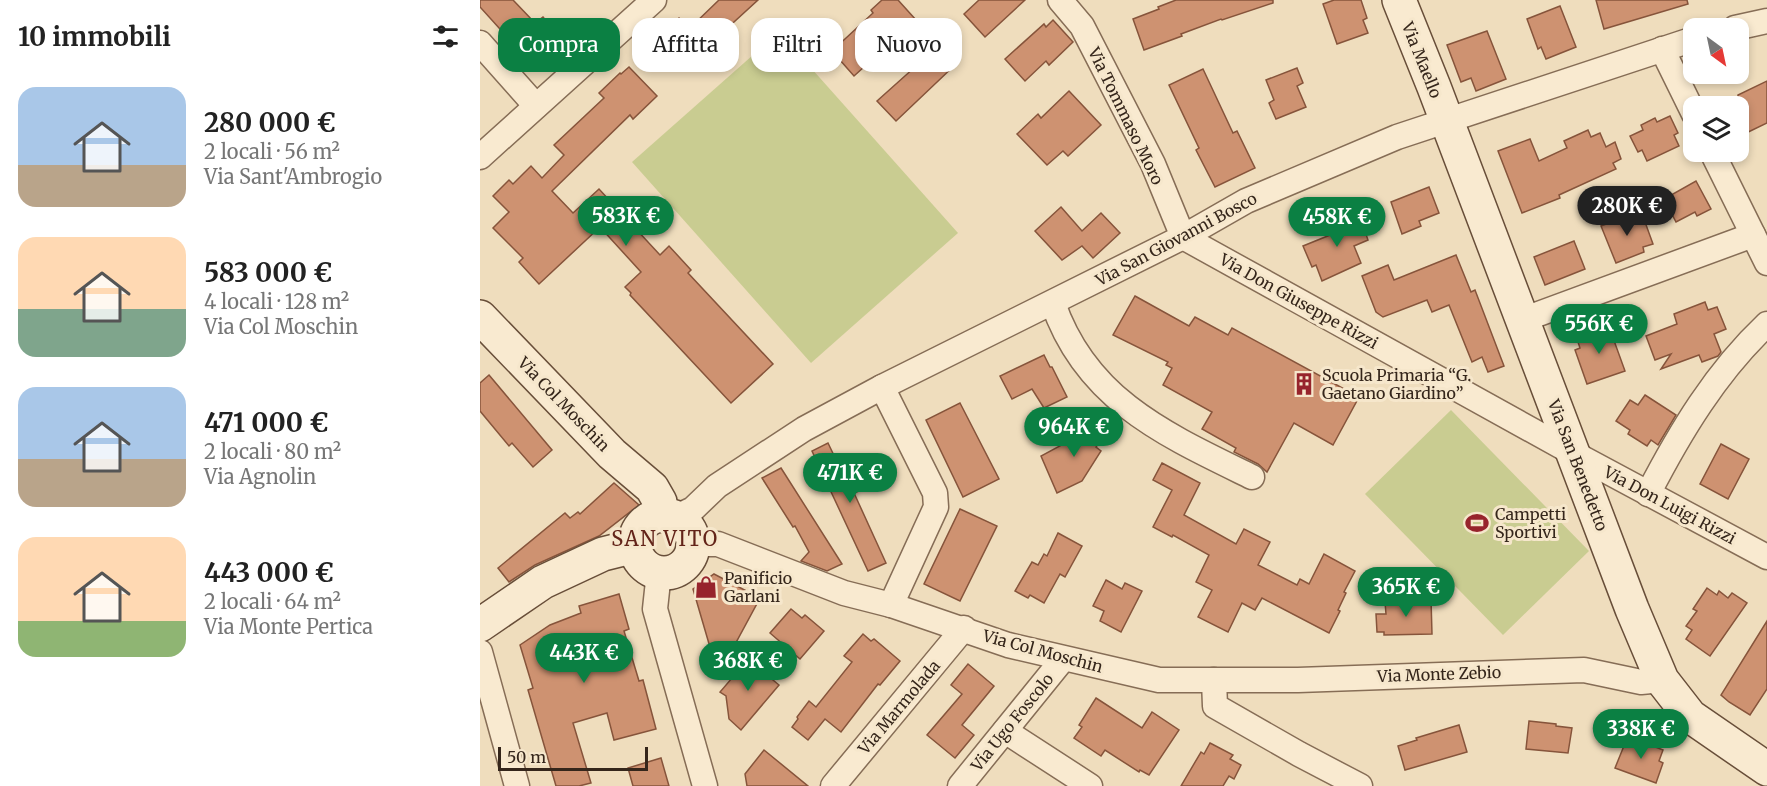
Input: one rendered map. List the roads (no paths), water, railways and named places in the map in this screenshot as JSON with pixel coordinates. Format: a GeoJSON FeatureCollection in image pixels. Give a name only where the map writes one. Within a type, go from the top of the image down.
{"type":"FeatureCollection","features":[{"type":"Feature","properties":{"kind":"street"},"geometry":{"type":"LineString","coordinates":[[480,157],[654,0]]}},
{"type":"Feature","properties":{"kind":"street","name":"Via Tommaso Moro"},"geometry":{"type":"LineString","coordinates":[[1060,0],[1082,26],[1153,164],[1183,237]]}},
{"type":"Feature","properties":{"kind":"street","name":"Via Maello"},"geometry":{"type":"LineString","coordinates":[[1398,0],[1446,120]]}},
{"type":"Feature","properties":{"kind":"street"},"geometry":{"type":"LineString","coordinates":[[1749,25],[1767,21]]}},
{"type":"Feature","properties":{"kind":"street","name":"Via San Giovanni Bosco"},"geometry":{"type":"LineString","coordinates":[[635,546],[639,529],[645,522],[681,514],[717,486],[804,429],[882,387],[1183,237],[1246,201],[1397,137],[1683,42]]}},
{"type":"Feature","properties":{"kind":"street"},"geometry":{"type":"LineString","coordinates":[[480,43],[536,106]]}},
{"type":"Feature","properties":{"kind":"street"},"geometry":{"type":"LineString","coordinates":[[1662,49],[1685,96]]}},
{"type":"Feature","properties":{"kind":"street","name":"Via San Benedetto"},"geometry":{"type":"LineString","coordinates":[[1446,120],[1632,609],[1662,680],[1690,716],[1767,769]]}},
{"type":"Feature","properties":{"kind":"street"},"geometry":{"type":"LineString","coordinates":[[1717,162],[1767,262]]}},
{"type":"Feature","properties":{"kind":"street"},"geometry":{"type":"LineString","coordinates":[[1522,320],[1753,235]]}},
{"type":"Feature","properties":{"kind":"street","name":"Via Don Giuseppe Rizzi"},"geometry":{"type":"LineString","coordinates":[[1183,237],[1573,453]]}},
{"type":"Feature","properties":{"kind":"street"},"geometry":{"type":"LineString","coordinates":[[1053,303],[1061,327],[1099,383],[1144,420],[1184,444],[1252,477]]}},
{"type":"Feature","properties":{"kind":"street","name":"Via Col Moschin"},"geometry":{"type":"LineString","coordinates":[[480,317],[612,453],[718,544],[844,593],[964,628],[1008,645],[1159,680],[1214,680]]}},
{"type":"Feature","properties":{"kind":"street"},"geometry":{"type":"LineString","coordinates":[[1648,494],[1695,410],[1745,344],[1767,324]]}},
{"type":"Feature","properties":{"kind":"street"},"geometry":{"type":"LineString","coordinates":[[882,387],[935,493],[936,507],[891,605]]}},
{"type":"Feature","properties":{"kind":"street","name":"Via Don Luigi Rizzi"},"geometry":{"type":"LineString","coordinates":[[1573,453],[1767,557]]}},
{"type":"Feature","properties":{"kind":"street","name":"Via San Giovanni Bosco"},"geometry":{"type":"LineString","coordinates":[[659,572],[669,573],[678,569],[692,554],[681,514]]}},
{"type":"Feature","properties":{"kind":"street"},"geometry":{"type":"LineString","coordinates":[[480,625],[543,582],[603,554],[635,546],[642,563],[659,572],[655,609],[705,786]]}},
{"type":"Feature","properties":{"kind":"street","name":"Via Marmolada"},"geometry":{"type":"LineString","coordinates":[[833,786],[964,628]]}},
{"type":"Feature","properties":{"kind":"street"},"geometry":{"type":"LineString","coordinates":[[480,652],[517,786]]}},
{"type":"Feature","properties":{"kind":"street","name":"Via Ugo Foscolo"},"geometry":{"type":"LineString","coordinates":[[960,786],[1063,659]]}},
{"type":"Feature","properties":{"kind":"street","name":"Via Monte Zebio"},"geometry":{"type":"LineString","coordinates":[[1214,680],[1298,680],[1584,670],[1641,682],[1662,680]]}},
{"type":"Feature","properties":{"kind":"street"},"geometry":{"type":"LineString","coordinates":[[1214,680],[1215,706],[1360,786]]}},
{"type":"Feature","properties":{"kind":"street"},"geometry":{"type":"LineString","coordinates":[[1005,731],[1090,786]]}},
{"type":"Feature","properties":{"kind":"place","name":"Scuola Primaria “G. Gaetano Giardino”"},"geometry":{"type":"Point","coordinates":[1304,384]}},
{"type":"Feature","properties":{"kind":"place","name":"Campetti Sportivi"},"geometry":{"type":"Point","coordinates":[1477,523]}},
{"type":"Feature","properties":{"kind":"place","name":"Panificio Garlani"},"geometry":{"type":"Point","coordinates":[706,587]}},
{"type":"Feature","properties":{"kind":"district","name":"SAN VITO"},"geometry":{"type":"Point","coordinates":[665,538]}}]}
